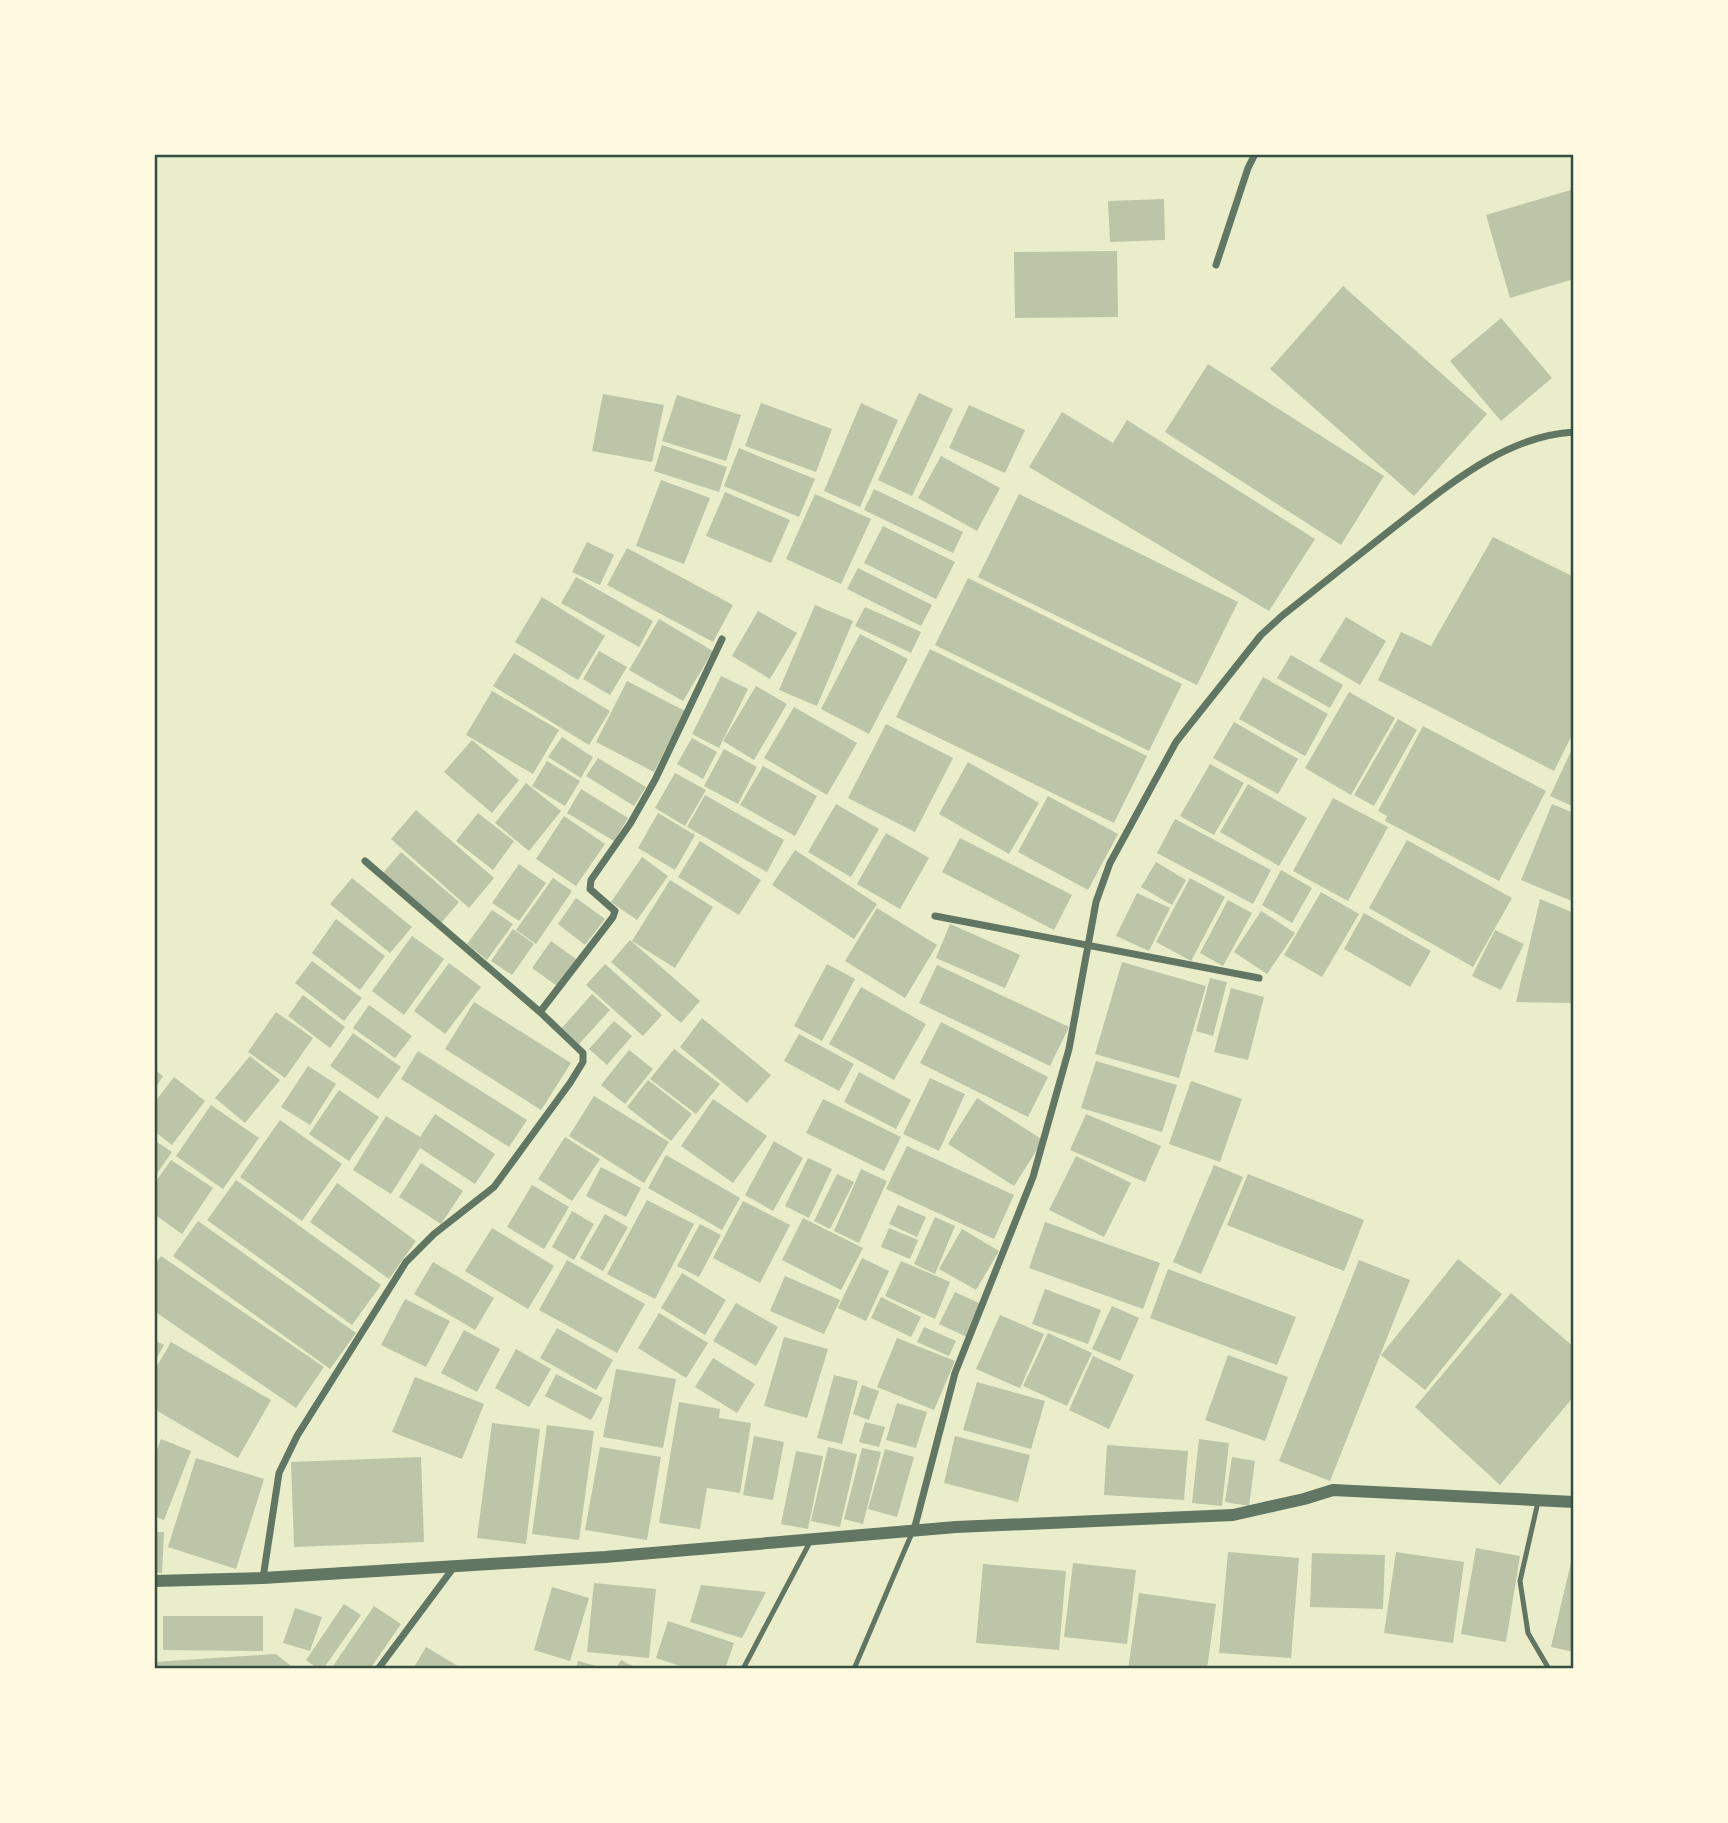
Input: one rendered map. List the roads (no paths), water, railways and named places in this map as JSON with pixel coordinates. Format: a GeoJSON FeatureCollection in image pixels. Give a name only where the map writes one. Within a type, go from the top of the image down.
{"type":"FeatureCollection","features":[{"type":"Feature","properties":{"kind":"street"},"geometry":{"type":"LineString","coordinates":[[1216,265],[1255,154]]}},
{"type":"Feature","properties":{"kind":"street"},"geometry":{"type":"LineString","coordinates":[[914,1530],[955,1373],[1033,1177],[1069,1049],[1096,902],[1110,863],[1176,742],[1261,635],[1452,482],[1509,448],[1554,433],[1574,432]]}},
{"type":"Feature","properties":{"kind":"street"},"geometry":{"type":"LineString","coordinates":[[540,1012],[613,917],[615,911],[590,889],[590,880],[630,824],[655,780],[722,639]]}},
{"type":"Feature","properties":{"kind":"street"},"geometry":{"type":"LineString","coordinates":[[263,1578],[279,1473],[297,1436],[406,1262],[434,1234],[494,1187],[583,1062],[583,1053],[540,1012],[365,861]]}},
{"type":"Feature","properties":{"kind":"street"},"geometry":{"type":"LineString","coordinates":[[934,916],[1259,978]]}},
{"type":"Feature","properties":{"kind":"street"},"geometry":{"type":"LineString","coordinates":[[154,1581],[263,1578],[605,1557],[914,1530],[1233,1515],[1333,1490],[1574,1502]]}},
{"type":"Feature","properties":{"kind":"street"},"geometry":{"type":"LineString","coordinates":[[378,1669],[454,1567]]}},
{"type":"Feature","properties":{"kind":"lane"},"geometry":{"type":"LineString","coordinates":[[1538,1500],[1520,1581],[1528,1633],[1549,1669]]}},
{"type":"Feature","properties":{"kind":"lane"},"geometry":{"type":"LineString","coordinates":[[854,1669],[914,1530]]}},
{"type":"Feature","properties":{"kind":"lane"},"geometry":{"type":"LineString","coordinates":[[743,1669],[812,1539]]}}]}
